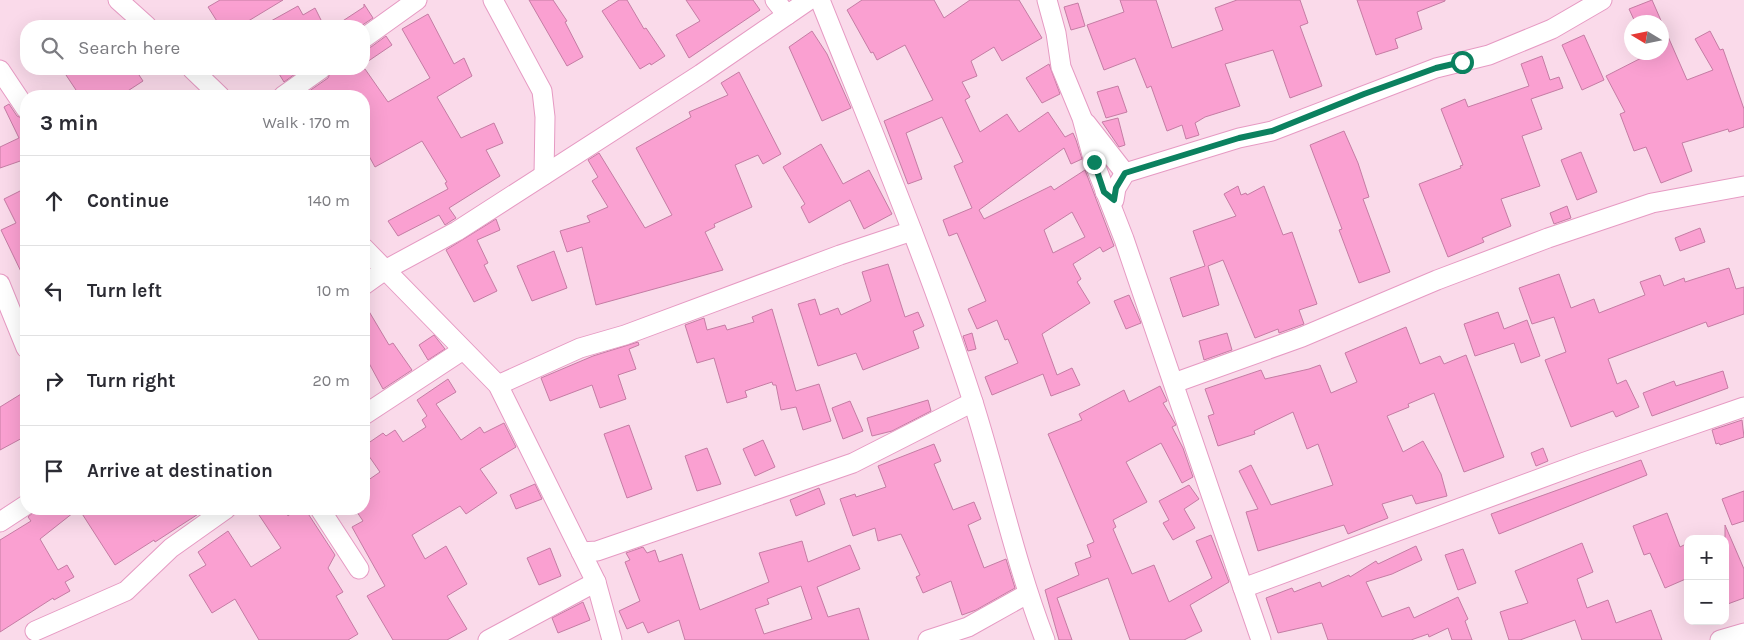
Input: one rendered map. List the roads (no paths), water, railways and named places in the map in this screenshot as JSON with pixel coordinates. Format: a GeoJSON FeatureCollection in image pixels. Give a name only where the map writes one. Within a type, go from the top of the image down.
{"type":"FeatureCollection","features":[{"type":"Feature","properties":{"kind":"street"},"geometry":{"type":"LineString","coordinates":[[118,0],[140,20]]}},
{"type":"Feature","properties":{"kind":"street"},"geometry":{"type":"LineString","coordinates":[[370,34],[417,0]]}},
{"type":"Feature","properties":{"kind":"street"},"geometry":{"type":"LineString","coordinates":[[493,0],[542,91],[545,117],[544,175]]}},
{"type":"Feature","properties":{"kind":"street"},"geometry":{"type":"LineString","coordinates":[[775,0],[788,15]]}},
{"type":"Feature","properties":{"kind":"street"},"geometry":{"type":"LineString","coordinates":[[370,281],[385,270],[457,231],[809,0]]}},
{"type":"Feature","properties":{"kind":"street"},"geometry":{"type":"LineString","coordinates":[[820,0],[912,231],[973,402],[1027,594],[1045,640]]}},
{"type":"Feature","properties":{"kind":"street"},"geometry":{"type":"LineString","coordinates":[[1047,0],[1056,33],[1061,67],[1082,118],[1104,192],[1124,239],[1261,640]]}},
{"type":"Feature","properties":{"kind":"street"},"geometry":{"type":"LineString","coordinates":[[1104,192],[1114,200],[1116,188],[1125,173],[1239,138],[1272,131],[1436,68],[1489,55],[1552,30],[1602,0]]}},
{"type":"Feature","properties":{"kind":"street"},"geometry":{"type":"LineString","coordinates":[[0,70],[20,99]]}},
{"type":"Feature","properties":{"kind":"street"},"geometry":{"type":"LineString","coordinates":[[198,75],[214,90]]}},
{"type":"Feature","properties":{"kind":"street"},"geometry":{"type":"LineString","coordinates":[[291,90],[313,75]]}},
{"type":"Feature","properties":{"kind":"street"},"geometry":{"type":"LineString","coordinates":[[1082,118],[1125,173]]}},
{"type":"Feature","properties":{"kind":"street"},"geometry":{"type":"LineString","coordinates":[[1174,383],[1302,337],[1437,280],[1548,238],[1652,203],[1744,186]]}},
{"type":"Feature","properties":{"kind":"street"},"geometry":{"type":"LineString","coordinates":[[498,385],[580,348],[625,335],[840,255],[912,231]]}},
{"type":"Feature","properties":{"kind":"street"},"geometry":{"type":"LineString","coordinates":[[370,254],[498,385],[596,582],[612,640]]}},
{"type":"Feature","properties":{"kind":"street"},"geometry":{"type":"LineString","coordinates":[[1,287],[20,333]]}},
{"type":"Feature","properties":{"kind":"street"},"geometry":{"type":"LineString","coordinates":[[370,411],[463,350]]}},
{"type":"Feature","properties":{"kind":"street"},"geometry":{"type":"LineString","coordinates":[[581,552],[597,551],[853,463],[973,402]]}},
{"type":"Feature","properties":{"kind":"street"},"geometry":{"type":"LineString","coordinates":[[1243,588],[1585,462],[1744,407]]}},
{"type":"Feature","properties":{"kind":"street"},"geometry":{"type":"LineString","coordinates":[[0,522],[20,509]]}},
{"type":"Feature","properties":{"kind":"street"},"geometry":{"type":"LineString","coordinates":[[35,631],[126,592],[171,548],[218,515]]}},
{"type":"Feature","properties":{"kind":"street"},"geometry":{"type":"LineString","coordinates":[[324,515],[359,569]]}},
{"type":"Feature","properties":{"kind":"street"},"geometry":{"type":"LineString","coordinates":[[488,640],[596,582]]}},
{"type":"Feature","properties":{"kind":"street"},"geometry":{"type":"LineString","coordinates":[[928,640],[968,627],[1027,594]]}},
{"type":"Feature","properties":{"kind":"street"},"geometry":{"type":"LineString","coordinates":[[1720,640],[1744,633]]}}]}
